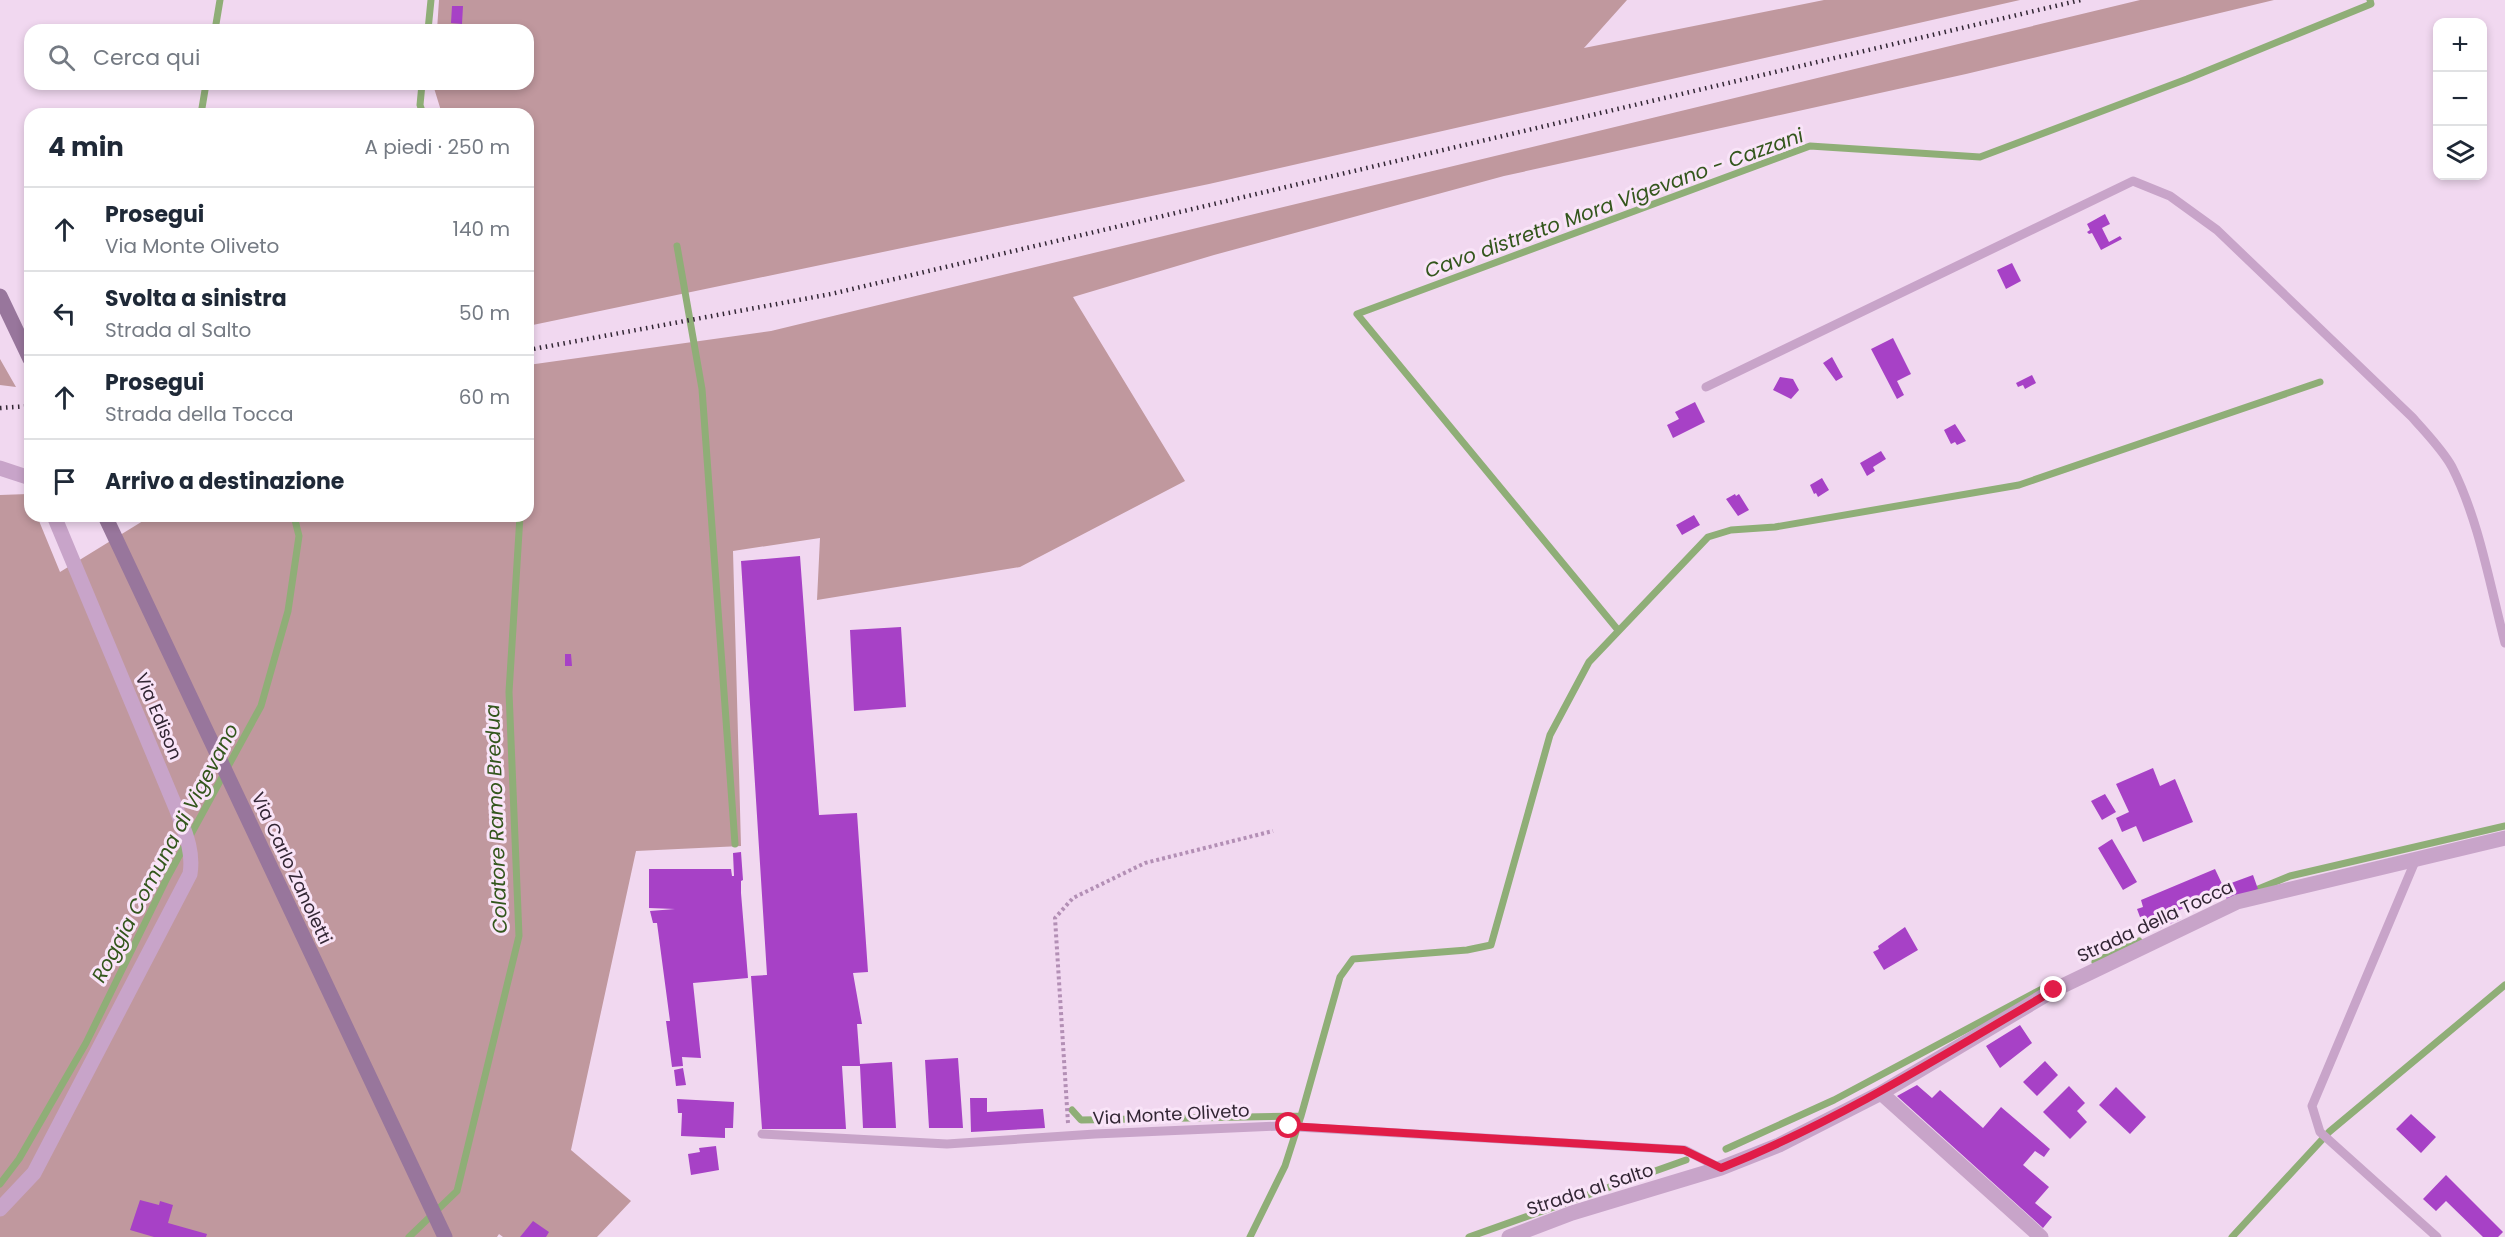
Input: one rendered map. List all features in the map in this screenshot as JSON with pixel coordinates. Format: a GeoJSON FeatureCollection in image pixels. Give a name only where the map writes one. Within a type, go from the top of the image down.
{"type":"FeatureCollection","features":[{"type":"Feature","properties":{"kind":"main road"},"geometry":{"type":"LineString","coordinates":[[0,296],[24,346]]}},
{"type":"Feature","properties":{"kind":"main road","name":"Via Carlo Zanoletti"},"geometry":{"type":"LineString","coordinates":[[108,522],[442,1231]]}},
{"type":"Feature","properties":{"kind":"street"},"geometry":{"type":"LineString","coordinates":[[0,468],[24,476]]}},
{"type":"Feature","properties":{"kind":"street","name":"Via Edison"},"geometry":{"type":"LineString","coordinates":[[0,1209],[34,1173],[190,874],[192,861],[187,838],[56,522]]}},
{"type":"Feature","properties":{"kind":"street","name":"Strada della Tocca"},"geometry":{"type":"LineString","coordinates":[[1881,1093],[2054,990],[2236,902],[2505,838]]}},
{"type":"Feature","properties":{"kind":"street"},"geometry":{"type":"LineString","coordinates":[[1881,1093],[2041,1237]]}},
{"type":"Feature","properties":{"kind":"street","name":"Strada al Salto"},"geometry":{"type":"LineString","coordinates":[[1509,1237],[1572,1213],[1721,1168],[1779,1145],[1881,1093]]}},
{"type":"Feature","properties":{"kind":"lane"},"geometry":{"type":"LineString","coordinates":[[1706,387],[2133,181],[2170,196],[2217,230],[2412,417],[2434,443],[2450,465],[2467,500],[2505,643]]}},
{"type":"Feature","properties":{"kind":"lane"},"geometry":{"type":"LineString","coordinates":[[2416,859],[2312,1106],[2320,1132],[2437,1237]]}},
{"type":"Feature","properties":{"kind":"lane","name":"Via Monte Oliveto"},"geometry":{"type":"LineString","coordinates":[[762,1134],[947,1144],[1289,1126],[1684,1150],[1721,1168]]}},
{"type":"Feature","properties":{"kind":"path"},"geometry":{"type":"LineString","coordinates":[[1068,1136],[1055,918],[1073,898],[1145,863],[1273,831]]}},
{"type":"Feature","properties":{"kind":"shaded area"},"geometry":{"type":"Polygon","coordinates":[[[439,0],[1627,0],[1584,48],[1824,0],[2020,0],[1209,184],[534,325],[534,108],[440,108],[435,90],[534,90],[534,24],[437,24],[439,0]]]}},
{"type":"Feature","properties":{"kind":"shaded area"},"geometry":{"type":"Polygon","coordinates":[[[2140,0],[2274,0],[1966,74],[1504,176],[1214,255],[1073,297],[1185,481],[1020,567],[817,600],[820,538],[733,551],[741,846],[636,851],[571,1150],[631,1201],[597,1237],[503,1237],[499,1234],[497,1237],[0,1237],[0,495],[24,494],[24,522],[39,522],[60,572],[141,522],[534,522],[534,364],[771,331],[2140,0]]]}},
{"type":"Feature","properties":{"kind":"shaded area"},"geometry":{"type":"Polygon","coordinates":[[[0,359],[16,387],[0,385],[0,359]]]}},
{"type":"Feature","properties":{"kind":"building"},"geometry":{"type":"Polygon","coordinates":[[[452,6],[463,6],[462,24],[451,23],[452,6]]]}},
{"type":"Feature","properties":{"kind":"building"},"geometry":{"type":"Polygon","coordinates":[[[2105,214],[2110,224],[2102,228],[2109,242],[2120,236],[2122,239],[2101,250],[2092,233],[2087,232],[2090,230],[2087,224],[2105,214]]]}},
{"type":"Feature","properties":{"kind":"building"},"geometry":{"type":"Polygon","coordinates":[[[2012,263],[2021,281],[2006,289],[1997,270],[2012,263]]]}},
{"type":"Feature","properties":{"kind":"building"},"geometry":{"type":"Polygon","coordinates":[[[1893,338],[1911,374],[1897,381],[1904,395],[1897,399],[1871,349],[1893,338]]]}},
{"type":"Feature","properties":{"kind":"building"},"geometry":{"type":"Polygon","coordinates":[[[1832,357],[1843,377],[1836,381],[1823,363],[1832,357]]]}},
{"type":"Feature","properties":{"kind":"building"},"geometry":{"type":"Polygon","coordinates":[[[2032,375],[2036,383],[2025,389],[2023,385],[2018,387],[2016,383],[2032,375]]]}},
{"type":"Feature","properties":{"kind":"building"},"geometry":{"type":"Polygon","coordinates":[[[1780,377],[1793,379],[1799,390],[1791,399],[1773,390],[1780,377]]]}},
{"type":"Feature","properties":{"kind":"building"},"geometry":{"type":"Polygon","coordinates":[[[1695,402],[1705,422],[1673,438],[1667,425],[1679,419],[1675,412],[1695,402]]]}},
{"type":"Feature","properties":{"kind":"building"},"geometry":{"type":"Polygon","coordinates":[[[1955,424],[1966,441],[1957,445],[1955,442],[1951,444],[1944,430],[1955,424]]]}},
{"type":"Feature","properties":{"kind":"building"},"geometry":{"type":"Polygon","coordinates":[[[1881,451],[1886,459],[1873,467],[1875,471],[1867,476],[1860,463],[1881,451]]]}},
{"type":"Feature","properties":{"kind":"building"},"geometry":{"type":"Polygon","coordinates":[[[1822,478],[1829,490],[1818,497],[1810,485],[1822,478]]]}},
{"type":"Feature","properties":{"kind":"building"},"geometry":{"type":"Polygon","coordinates":[[[1735,494],[1736,496],[1739,494],[1749,510],[1738,516],[1726,499],[1735,494]]]}},
{"type":"Feature","properties":{"kind":"building"},"geometry":{"type":"Polygon","coordinates":[[[1694,515],[1700,525],[1682,535],[1676,525],[1694,515]]]}},
{"type":"Feature","properties":{"kind":"building"},"geometry":{"type":"Polygon","coordinates":[[[800,556],[819,815],[857,813],[868,972],[853,973],[862,1024],[857,1024],[860,1064],[892,1062],[896,1128],[863,1128],[860,1066],[842,1066],[846,1129],[762,1129],[751,976],[767,975],[741,561],[800,556]]]}},
{"type":"Feature","properties":{"kind":"building"},"geometry":{"type":"Polygon","coordinates":[[[901,627],[906,707],[854,711],[850,630],[901,627]]]}},
{"type":"Feature","properties":{"kind":"building"},"geometry":{"type":"Polygon","coordinates":[[[565,654],[571,654],[572,666],[565,666],[565,654]]]}},
{"type":"Feature","properties":{"kind":"building"},"geometry":{"type":"Polygon","coordinates":[[[2153,768],[2160,786],[2175,779],[2193,822],[2143,842],[2136,826],[2122,832],[2116,818],[2129,812],[2116,784],[2153,768]]]}},
{"type":"Feature","properties":{"kind":"building"},"geometry":{"type":"Polygon","coordinates":[[[2105,794],[2116,812],[2102,820],[2091,801],[2105,794]]]}},
{"type":"Feature","properties":{"kind":"building"},"geometry":{"type":"Polygon","coordinates":[[[2112,839],[2137,882],[2123,890],[2098,848],[2112,839]]]}},
{"type":"Feature","properties":{"kind":"building"},"geometry":{"type":"Polygon","coordinates":[[[741,852],[743,880],[741,881],[741,893],[748,978],[693,983],[701,1058],[682,1057],[683,1066],[672,1067],[666,1021],[670,1021],[657,923],[653,923],[650,911],[675,909],[649,908],[649,869],[731,869],[732,876],[734,876],[733,853],[741,852]]]}},
{"type":"Feature","properties":{"kind":"building"},"geometry":{"type":"Polygon","coordinates":[[[2215,869],[2223,886],[2253,875],[2258,889],[2227,900],[2224,891],[2177,911],[2181,919],[2154,931],[2150,922],[2143,925],[2137,909],[2143,907],[2141,900],[2215,869]]]}},
{"type":"Feature","properties":{"kind":"building"},"geometry":{"type":"Polygon","coordinates":[[[1905,927],[1918,950],[1884,970],[1873,952],[1905,927]]]}},
{"type":"Feature","properties":{"kind":"building"},"geometry":{"type":"Polygon","coordinates":[[[2020,1025],[2032,1043],[2000,1068],[1986,1046],[2020,1025]]]}},
{"type":"Feature","properties":{"kind":"building"},"geometry":{"type":"Polygon","coordinates":[[[958,1058],[963,1128],[929,1128],[925,1060],[958,1058]]]}},
{"type":"Feature","properties":{"kind":"building"},"geometry":{"type":"Polygon","coordinates":[[[2045,1061],[2058,1075],[2037,1096],[2023,1082],[2045,1061]]]}},
{"type":"Feature","properties":{"kind":"building"},"geometry":{"type":"Polygon","coordinates":[[[683,1068],[686,1085],[676,1086],[674,1070],[683,1068]]]}},
{"type":"Feature","properties":{"kind":"building"},"geometry":{"type":"Polygon","coordinates":[[[1917,1085],[1932,1098],[1940,1090],[1983,1128],[2001,1107],[2050,1149],[2044,1157],[2035,1151],[2023,1165],[2049,1187],[2035,1203],[2052,1217],[2043,1228],[1897,1096],[1917,1085]]]}},
{"type":"Feature","properties":{"kind":"building"},"geometry":{"type":"Polygon","coordinates":[[[2069,1086],[2085,1103],[2077,1111],[2087,1122],[2070,1139],[2043,1112],[2069,1086]]]}},
{"type":"Feature","properties":{"kind":"building"},"geometry":{"type":"Polygon","coordinates":[[[2116,1087],[2146,1117],[2130,1134],[2099,1105],[2116,1087]]]}},
{"type":"Feature","properties":{"kind":"building"},"geometry":{"type":"Polygon","coordinates":[[[970,1098],[987,1098],[987,1112],[1043,1109],[1045,1128],[971,1132],[970,1098]]]}},
{"type":"Feature","properties":{"kind":"building"},"geometry":{"type":"Polygon","coordinates":[[[677,1099],[734,1102],[733,1128],[725,1128],[725,1138],[681,1136],[682,1113],[678,1113],[677,1099]]]}},
{"type":"Feature","properties":{"kind":"building"},"geometry":{"type":"Polygon","coordinates":[[[2411,1114],[2436,1137],[2421,1153],[2396,1129],[2411,1114]]]}},
{"type":"Feature","properties":{"kind":"building"},"geometry":{"type":"Polygon","coordinates":[[[716,1146],[719,1170],[691,1175],[688,1154],[700,1152],[699,1148],[716,1146]]]}},
{"type":"Feature","properties":{"kind":"building"},"geometry":{"type":"Polygon","coordinates":[[[2446,1175],[2503,1232],[2498,1237],[2483,1237],[2446,1201],[2436,1211],[2423,1199],[2446,1175]]]}},
{"type":"Feature","properties":{"kind":"building"},"geometry":{"type":"Polygon","coordinates":[[[140,1200],[159,1205],[160,1201],[173,1205],[168,1223],[207,1234],[206,1237],[154,1237],[130,1230],[140,1200]]]}},
{"type":"Feature","properties":{"kind":"building"},"geometry":{"type":"Polygon","coordinates":[[[533,1221],[549,1232],[546,1237],[520,1237],[533,1221]]]}},
{"type":"Feature","properties":{"kind":"waterway"},"geometry":{"type":"LineString","coordinates":[[216,24],[220,0]]}},
{"type":"Feature","properties":{"kind":"waterway","name":"Colatore Ramo Bredua"},"geometry":{"type":"LineString","coordinates":[[429,24],[431,0]]}},
{"type":"Feature","properties":{"kind":"waterway","name":"Cavo distretto Mora Vigevano - Cazzani"},"geometry":{"type":"LineString","coordinates":[[1618,630],[1357,314],[1810,146],[1980,157],[2187,79],[2371,4],[2370,0]]}},
{"type":"Feature","properties":{"kind":"waterway"},"geometry":{"type":"LineString","coordinates":[[202,108],[205,90]]}},
{"type":"Feature","properties":{"kind":"waterway","name":"Colatore Ramo Bredua"},"geometry":{"type":"LineString","coordinates":[[421,90],[421,108]]}},
{"type":"Feature","properties":{"kind":"waterway"},"geometry":{"type":"LineString","coordinates":[[677,246],[702,389],[735,844]]}},
{"type":"Feature","properties":{"kind":"waterway","name":"Cavo distretto Mora Vigevano - Cazzani"},"geometry":{"type":"LineString","coordinates":[[1250,1237],[1285,1166],[1340,977],[1353,959],[1467,950],[1491,945],[1550,735],[1589,662],[1708,537],[1731,530],[1775,527],[2019,485],[2320,382]]}},
{"type":"Feature","properties":{"kind":"waterway","name":"Roggia Comuna di Vigevano"},"geometry":{"type":"LineString","coordinates":[[0,1184],[19,1159],[86,1043],[167,878],[261,706],[288,611],[299,536],[296,522]]}},
{"type":"Feature","properties":{"kind":"waterway","name":"Colatore Ramo Bredua"},"geometry":{"type":"LineString","coordinates":[[409,1237],[457,1191],[519,936],[509,692],[520,522]]}},
{"type":"Feature","properties":{"kind":"waterway"},"geometry":{"type":"LineString","coordinates":[[2251,892],[2290,876],[2505,826]]}},
{"type":"Feature","properties":{"kind":"waterway"},"geometry":{"type":"LineString","coordinates":[[2095,962],[2139,941]]}},
{"type":"Feature","properties":{"kind":"waterway","name":"Cavo distretto Mora Vigevano - Cazzani"},"geometry":{"type":"LineString","coordinates":[[2232,1237],[2329,1132],[2505,985]]}},
{"type":"Feature","properties":{"kind":"waterway"},"geometry":{"type":"LineString","coordinates":[[1726,1149],[1834,1100],[2042,989]]}},
{"type":"Feature","properties":{"kind":"waterway","name":"Cavo distretto Mora Vigevano - Cazzani"},"geometry":{"type":"LineString","coordinates":[[1072,1110],[1081,1120],[1301,1116]]}},
{"type":"Feature","properties":{"kind":"waterway","name":"Cavo distretto Mora Vigevano - Cazzani"},"geometry":{"type":"LineString","coordinates":[[1469,1237],[1686,1160]]}},
{"type":"Feature","properties":{"kind":"railway"},"geometry":{"type":"LineString","coordinates":[[534,349],[831,294],[2081,0]]}},
{"type":"Feature","properties":{"kind":"railway"},"geometry":{"type":"LineString","coordinates":[[0,408],[24,406]]}},
{"type":"Feature","properties":{"kind":"route"},"geometry":{"type":"LineString","coordinates":[[1289,1126],[1684,1150],[1721,1168],[1779,1145],[1881,1093],[2054,990]]}}]}
